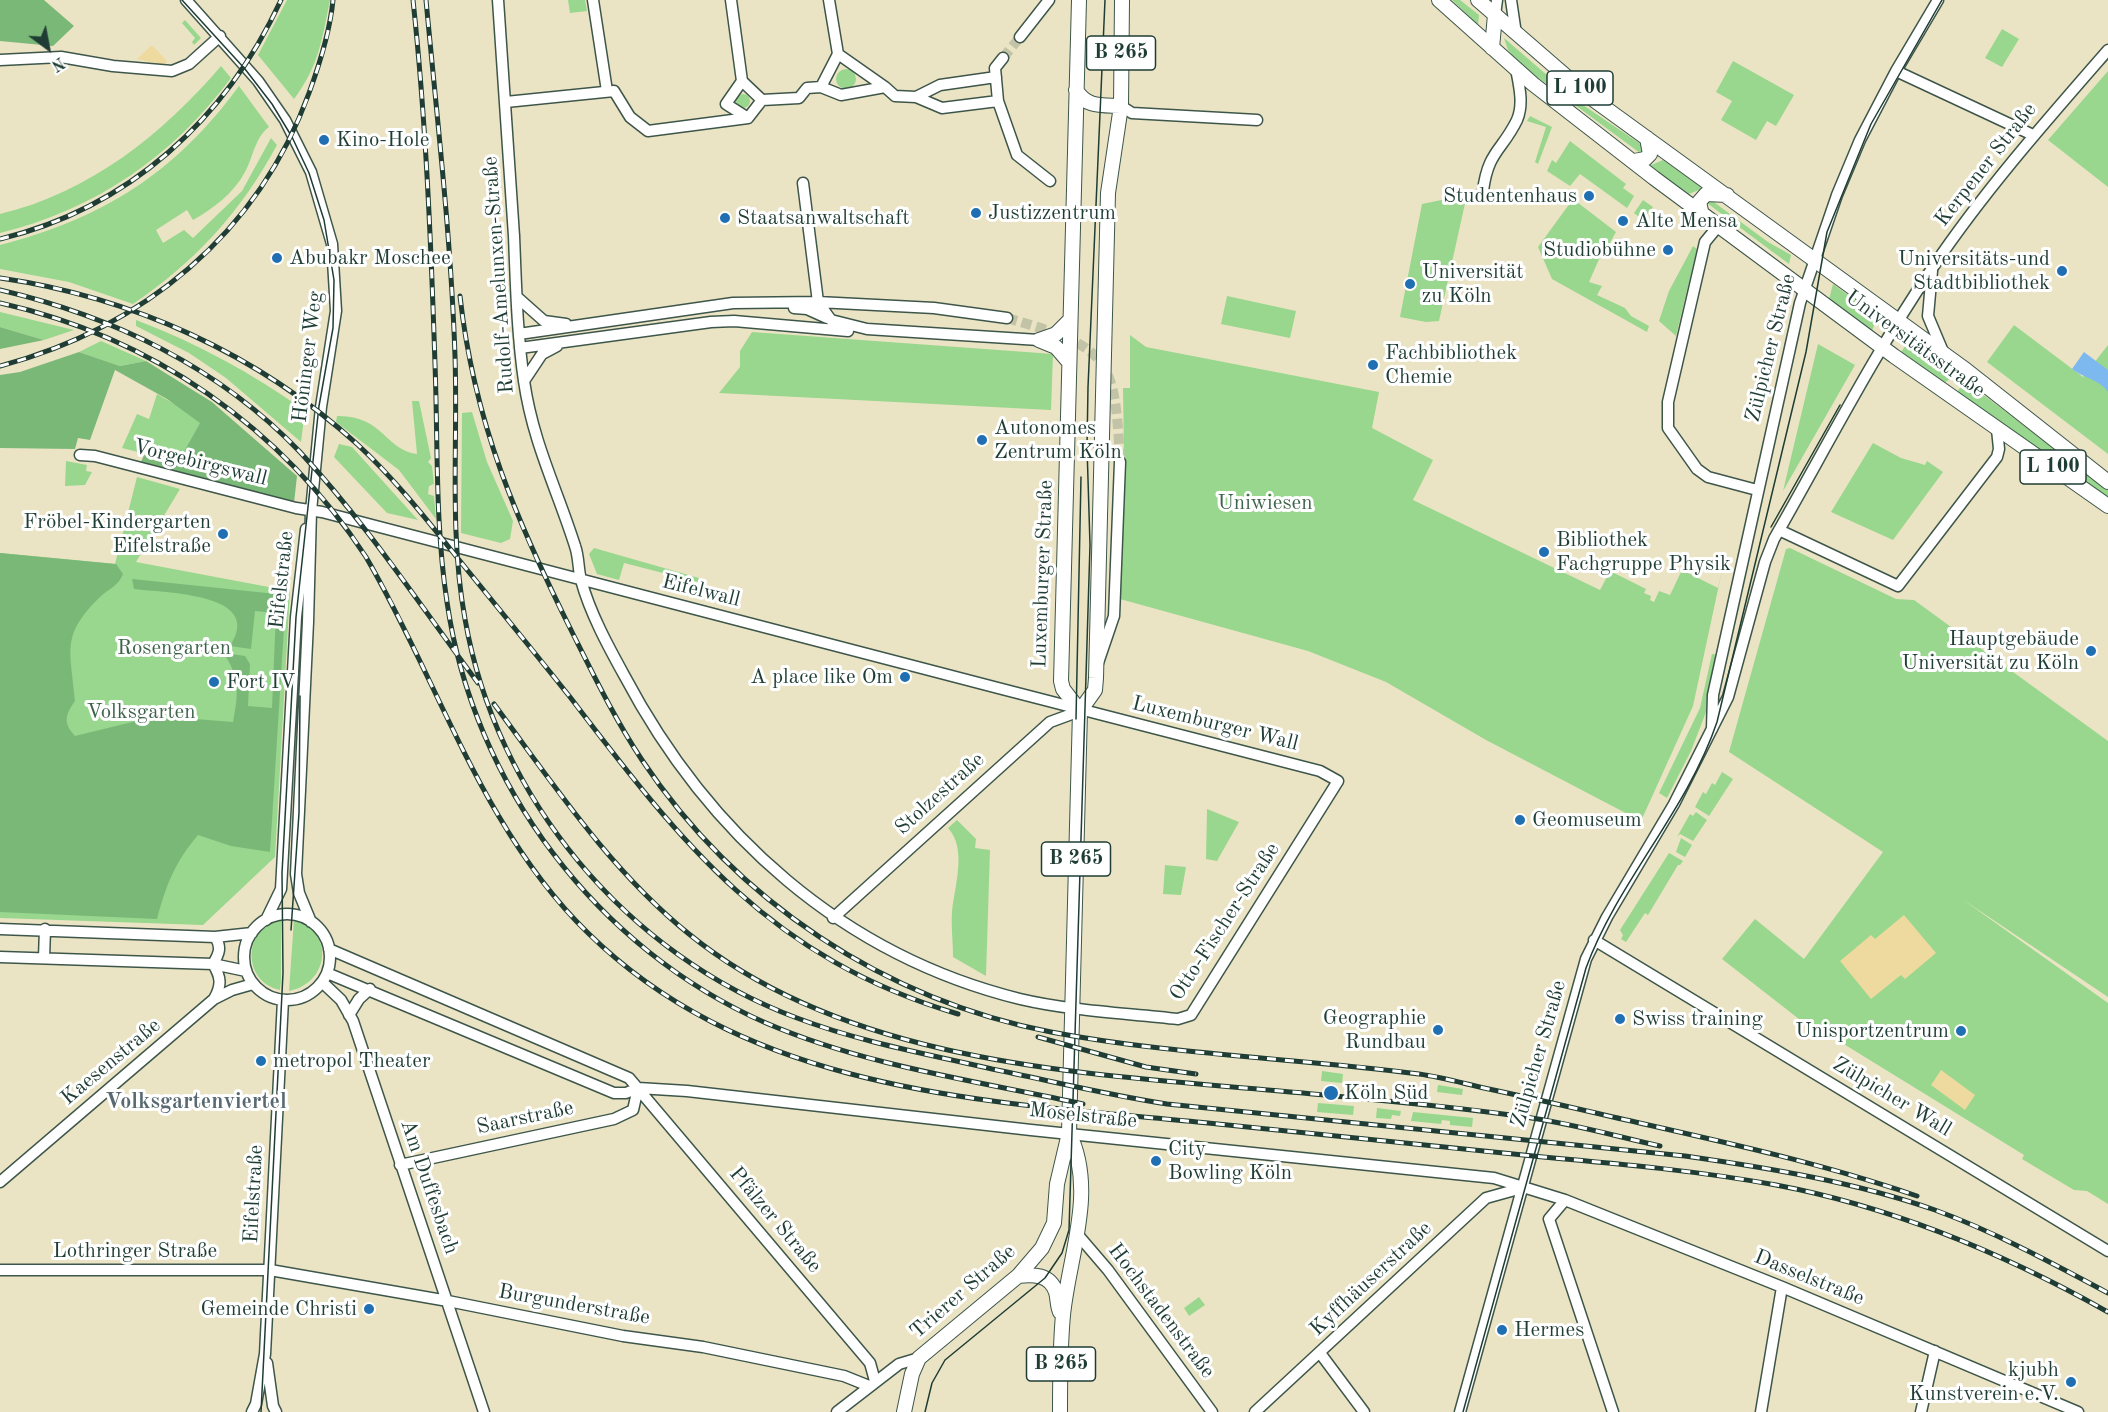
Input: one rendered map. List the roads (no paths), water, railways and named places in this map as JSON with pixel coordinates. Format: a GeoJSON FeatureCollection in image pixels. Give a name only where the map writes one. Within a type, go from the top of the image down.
{"type":"FeatureCollection","features":[{"type":"Feature","properties":{"kind":"main road","name":"Luxemburger Straße"},"geometry":{"type":"LineString","coordinates":[[1079,0],[1068,361],[1068,471],[1060,681],[1080,711]]}},
{"type":"Feature","properties":{"kind":"main road","name":"B 265"},"geometry":{"type":"LineString","coordinates":[[1060,1412],[1063,1316],[1069,1270],[1078,1235],[1079,1159],[1069,1133],[1080,711],[1095,690],[1108,193],[1121,106],[1122,0]]}},
{"type":"Feature","properties":{"kind":"main road","name":"Universitätsstraße"},"geometry":{"type":"LineString","coordinates":[[1439,0],[1516,69],[1634,161],[1882,347],[2108,506]]}},
{"type":"Feature","properties":{"kind":"main road","name":"Universitätsstraße"},"geometry":{"type":"LineString","coordinates":[[1478,0],[1590,97],[1944,354],[2108,482]]}},
{"type":"Feature","properties":{"kind":"main road"},"geometry":{"type":"LineString","coordinates":[[1492,48],[1495,15]]}},
{"type":"Feature","properties":{"kind":"main road","name":"B 265"},"geometry":{"type":"LineString","coordinates":[[1076,90],[1082,100],[1091,105],[1121,106]]}},
{"type":"Feature","properties":{"kind":"main road"},"geometry":{"type":"LineString","coordinates":[[1634,161],[1645,159],[1650,154],[1647,138]]}},
{"type":"Feature","properties":{"kind":"main road"},"geometry":{"type":"LineString","coordinates":[[1701,211],[1699,202],[1706,194],[1727,195]]}},
{"type":"Feature","properties":{"kind":"main road"},"geometry":{"type":"LineString","coordinates":[[1039,340],[1056,334],[1069,321]]}},
{"type":"Feature","properties":{"kind":"main road"},"geometry":{"type":"LineString","coordinates":[[1039,340],[1056,347],[1068,361]]}},
{"type":"Feature","properties":{"kind":"main road","name":"Trierer Straße"},"geometry":{"type":"LineString","coordinates":[[919,1358],[1018,1276],[1037,1255],[1054,1223],[1057,1184],[1069,1133]]}},
{"type":"Feature","properties":{"kind":"main road"},"geometry":{"type":"LineString","coordinates":[[1018,1276],[1035,1275],[1045,1278],[1056,1292],[1058,1308],[1063,1316]]}},
{"type":"Feature","properties":{"kind":"main road"},"geometry":{"type":"LineString","coordinates":[[904,1412],[912,1374],[919,1358]]}},
{"type":"Feature","properties":{"kind":"street","name":"Höninger Weg"},"geometry":{"type":"LineString","coordinates":[[186,0],[258,81],[288,126],[314,180],[332,243],[337,295],[335,327],[321,407],[311,511]]}},
{"type":"Feature","properties":{"kind":"street","name":"Rudolf-Amelunxen-Straße"},"geometry":{"type":"LineString","coordinates":[[498,0],[524,381],[530,416],[544,465],[577,550],[580,579],[617,663],[677,764],[725,823],[756,855],[833,918]]}},
{"type":"Feature","properties":{"kind":"street"},"geometry":{"type":"LineString","coordinates":[[593,0],[610,91],[630,117],[648,131],[748,118],[762,100]]}},
{"type":"Feature","properties":{"kind":"street"},"geometry":{"type":"LineString","coordinates":[[731,0],[742,81],[762,100],[799,98],[807,88],[822,87],[841,95],[885,87]]}},
{"type":"Feature","properties":{"kind":"street"},"geometry":{"type":"LineString","coordinates":[[822,87],[838,54],[829,0]]}},
{"type":"Feature","properties":{"kind":"street"},"geometry":{"type":"LineString","coordinates":[[1020,37],[1049,0]]}},
{"type":"Feature","properties":{"kind":"street"},"geometry":{"type":"LineString","coordinates":[[1495,15],[1497,0]]}},
{"type":"Feature","properties":{"kind":"street"},"geometry":{"type":"LineString","coordinates":[[1511,0],[1516,34]]}},
{"type":"Feature","properties":{"kind":"street","name":"Zülpicher Straße"},"geometry":{"type":"LineString","coordinates":[[1712,729],[1713,696],[1757,490],[1805,289],[1860,141],[1896,71],[1938,0]]}},
{"type":"Feature","properties":{"kind":"street"},"geometry":{"type":"LineString","coordinates":[[0,60],[61,57],[113,66],[172,71],[189,64],[220,36]]}},
{"type":"Feature","properties":{"kind":"street","name":"Kerpener Straße"},"geometry":{"type":"LineString","coordinates":[[1779,530],[1882,347],[1932,268],[2033,135],[2108,50]]}},
{"type":"Feature","properties":{"kind":"street"},"geometry":{"type":"LineString","coordinates":[[838,54],[895,96],[916,97],[942,108],[998,101]]}},
{"type":"Feature","properties":{"kind":"street"},"geometry":{"type":"LineString","coordinates":[[1004,58],[995,68],[998,101],[1017,155],[1050,182]]}},
{"type":"Feature","properties":{"kind":"street"},"geometry":{"type":"LineString","coordinates":[[1483,191],[1491,157],[1518,118],[1520,93],[1516,69]]}},
{"type":"Feature","properties":{"kind":"street"},"geometry":{"type":"LineString","coordinates":[[1896,71],[2033,135]]}},
{"type":"Feature","properties":{"kind":"street"},"geometry":{"type":"LineString","coordinates":[[916,97],[940,84],[996,77]]}},
{"type":"Feature","properties":{"kind":"street"},"geometry":{"type":"LineString","coordinates":[[742,81],[726,104],[748,118]]}},
{"type":"Feature","properties":{"kind":"street"},"geometry":{"type":"LineString","coordinates":[[506,102],[610,91]]}},
{"type":"Feature","properties":{"kind":"street"},"geometry":{"type":"LineString","coordinates":[[1121,106],[1132,113],[1257,120]]}},
{"type":"Feature","properties":{"kind":"street"},"geometry":{"type":"LineString","coordinates":[[803,183],[818,302],[831,320]]}},
{"type":"Feature","properties":{"kind":"street"},"geometry":{"type":"LineString","coordinates":[[1719,225],[1704,242],[1668,402],[1666,422],[1673,437],[1703,475],[1757,490]]}},
{"type":"Feature","properties":{"kind":"street"},"geometry":{"type":"LineString","coordinates":[[1932,268],[1928,316],[1944,354]]}},
{"type":"Feature","properties":{"kind":"street"},"geometry":{"type":"LineString","coordinates":[[517,297],[544,321],[572,325]]}},
{"type":"Feature","properties":{"kind":"street"},"geometry":{"type":"LineString","coordinates":[[519,334],[709,306],[773,303],[818,302],[934,308],[1007,318]]}},
{"type":"Feature","properties":{"kind":"street"},"geometry":{"type":"LineString","coordinates":[[773,303],[807,309],[831,320],[867,329],[1039,340]]}},
{"type":"Feature","properties":{"kind":"street"},"geometry":{"type":"LineString","coordinates":[[709,306],[703,314],[711,322]]}},
{"type":"Feature","properties":{"kind":"street"},"geometry":{"type":"LineString","coordinates":[[666,329],[674,319],[672,311]]}},
{"type":"Feature","properties":{"kind":"street"},"geometry":{"type":"LineString","coordinates":[[520,348],[711,322],[734,321],[855,331],[867,329]]}},
{"type":"Feature","properties":{"kind":"street"},"geometry":{"type":"LineString","coordinates":[[524,381],[542,354],[569,342]]}},
{"type":"Feature","properties":{"kind":"street"},"geometry":{"type":"LineString","coordinates":[[1779,530],[1898,586],[1997,457],[2000,449],[1997,429]]}},
{"type":"Feature","properties":{"kind":"street","name":"Vorgebirgswall"},"geometry":{"type":"LineString","coordinates":[[80,455],[105,459],[311,511]]}},
{"type":"Feature","properties":{"kind":"street"},"geometry":{"type":"LineString","coordinates":[[1096,669],[1114,616],[1120,462]]}},
{"type":"Feature","properties":{"kind":"street","name":"Eifelwall"},"geometry":{"type":"LineString","coordinates":[[311,511],[1026,694],[1080,711]]}},
{"type":"Feature","properties":{"kind":"street","name":"Eifelstraße"},"geometry":{"type":"LineString","coordinates":[[266,920],[281,889],[299,573],[311,511]]}},
{"type":"Feature","properties":{"kind":"street","name":"Eifelstraße"},"geometry":{"type":"LineString","coordinates":[[310,922],[299,893],[296,874],[311,511]]}},
{"type":"Feature","properties":{"kind":"street","name":"Zülpicher Straße"},"geometry":{"type":"LineString","coordinates":[[1460,1412],[1579,982],[1594,940],[1663,824],[1728,697],[1765,562],[1779,530]]}},
{"type":"Feature","properties":{"kind":"street","name":"Luxemburger Wall"},"geometry":{"type":"LineString","coordinates":[[1080,711],[1320,771],[1338,781]]}},
{"type":"Feature","properties":{"kind":"street","name":"Stolzestraße"},"geometry":{"type":"LineString","coordinates":[[833,918],[1050,722],[1080,711]]}},
{"type":"Feature","properties":{"kind":"street","name":"Otto-Fischer-Straße"},"geometry":{"type":"LineString","coordinates":[[833,918],[902,956],[979,987],[1027,1000],[1073,1008],[1178,1019],[1191,1015],[1338,781]]}},
{"type":"Feature","properties":{"kind":"street"},"geometry":{"type":"LineString","coordinates":[[287,915],[310,922],[324,936],[328,949],[325,978],[306,995],[283,1000],[272,997],[254,984],[246,971],[245,947],[252,933],[266,920],[287,915]]}},
{"type":"Feature","properties":{"kind":"street"},"geometry":{"type":"LineString","coordinates":[[0,928],[215,937],[252,933]]}},
{"type":"Feature","properties":{"kind":"street"},"geometry":{"type":"LineString","coordinates":[[44,958],[45,929]]}},
{"type":"Feature","properties":{"kind":"street"},"geometry":{"type":"LineString","coordinates":[[213,964],[219,955],[219,944],[215,937]]}},
{"type":"Feature","properties":{"kind":"street","name":"Zülpicher Wall"},"geometry":{"type":"LineString","coordinates":[[1594,940],[2108,1251]]}},
{"type":"Feature","properties":{"kind":"street","name":"Pfälzer Straße"},"geometry":{"type":"LineString","coordinates":[[328,949],[621,1073],[638,1088],[870,1363],[872,1384]]}},
{"type":"Feature","properties":{"kind":"street"},"geometry":{"type":"LineString","coordinates":[[0,957],[213,964],[246,971]]}},
{"type":"Feature","properties":{"kind":"street"},"geometry":{"type":"LineString","coordinates":[[213,964],[220,976],[220,988],[214,999]]}},
{"type":"Feature","properties":{"kind":"street"},"geometry":{"type":"LineString","coordinates":[[325,978],[370,989],[614,1093],[626,1093],[638,1088]]}},
{"type":"Feature","properties":{"kind":"street","name":"Am Duffesbach"},"geometry":{"type":"LineString","coordinates":[[325,978],[342,1000],[349,1015],[484,1412]]}},
{"type":"Feature","properties":{"kind":"street","name":"Kaesenstraße"},"geometry":{"type":"LineString","coordinates":[[0,1182],[214,999],[232,990],[254,984]]}},
{"type":"Feature","properties":{"kind":"street"},"geometry":{"type":"LineString","coordinates":[[349,1015],[359,999],[370,989]]}},
{"type":"Feature","properties":{"kind":"street","name":"Eifelstraße"},"geometry":{"type":"LineString","coordinates":[[252,1412],[256,1404],[266,1354],[283,1000]]}},
{"type":"Feature","properties":{"kind":"street","name":"Moselstraße"},"geometry":{"type":"LineString","coordinates":[[638,1088],[791,1101],[1494,1178],[1522,1188]]}},
{"type":"Feature","properties":{"kind":"street","name":"Saarstraße"},"geometry":{"type":"LineString","coordinates":[[400,1165],[620,1117],[633,1110],[638,1088]]}},
{"type":"Feature","properties":{"kind":"street","name":"Dasselstraße"},"geometry":{"type":"LineString","coordinates":[[1522,1188],[1565,1200],[1782,1287],[2078,1412]]}},
{"type":"Feature","properties":{"kind":"street","name":"Kyffhäuserstraße"},"geometry":{"type":"LineString","coordinates":[[1254,1412],[1486,1198],[1522,1188]]}},
{"type":"Feature","properties":{"kind":"street"},"geometry":{"type":"LineString","coordinates":[[1565,1200],[1549,1219],[1613,1412]]}},
{"type":"Feature","properties":{"kind":"street","name":"Hochstadenstraße"},"geometry":{"type":"LineString","coordinates":[[1078,1235],[1108,1270],[1212,1412]]}},
{"type":"Feature","properties":{"kind":"street","name":"Lothringer Straße"},"geometry":{"type":"LineString","coordinates":[[0,1270],[270,1270]]}},
{"type":"Feature","properties":{"kind":"street","name":"Burgunderstraße"},"geometry":{"type":"LineString","coordinates":[[270,1270],[448,1301],[623,1336],[726,1352],[844,1376],[872,1384]]}},
{"type":"Feature","properties":{"kind":"street"},"geometry":{"type":"LineString","coordinates":[[1761,1412],[1782,1287]]}},
{"type":"Feature","properties":{"kind":"street"},"geometry":{"type":"LineString","coordinates":[[1921,1412],[1935,1351]]}},
{"type":"Feature","properties":{"kind":"street"},"geometry":{"type":"LineString","coordinates":[[1320,1353],[1364,1412]]}},
{"type":"Feature","properties":{"kind":"street","name":"Eifelstraße"},"geometry":{"type":"LineString","coordinates":[[266,1354],[273,1406],[276,1412]]}},
{"type":"Feature","properties":{"kind":"street","name":"Trierer Straße"},"geometry":{"type":"LineString","coordinates":[[837,1412],[899,1364],[919,1358]]}},
{"type":"Feature","properties":{"kind":"water"},"geometry":{"type":"Polygon","coordinates":[[[2084,352],[2108,370],[2108,392],[2101,385],[2072,369],[2084,352]]]}},
{"type":"Feature","properties":{"kind":"tunnel"},"geometry":{"type":"LineString","coordinates":[[1003,58],[1020,37]]}},
{"type":"Feature","properties":{"kind":"tunnel"},"geometry":{"type":"LineString","coordinates":[[1007,318],[1067,338],[1086,348],[1100,361],[1109,377],[1114,398],[1120,462]]}},
{"type":"Feature","properties":{"kind":"tram line"},"geometry":{"type":"LineString","coordinates":[[182,0],[245,69],[272,104],[292,137],[309,173],[324,220],[334,280],[333,328],[319,406],[296,617],[282,873],[283,973],[261,1412]]}},
{"type":"Feature","properties":{"kind":"tram line"},"geometry":{"type":"LineString","coordinates":[[925,1412],[932,1383],[945,1360],[1045,1278],[1062,1253],[1069,1230],[1090,545],[1088,387],[1105,0]]}},
{"type":"Feature","properties":{"kind":"tram line"},"geometry":{"type":"LineString","coordinates":[[1463,1412],[1586,968],[1616,905],[1688,786],[1717,722],[1806,352],[1827,232],[1871,124],[1942,0]]}},
{"type":"Feature","properties":{"kind":"tram line"},"geometry":{"type":"LineString","coordinates":[[1771,527],[1840,405]]}},
{"type":"Feature","properties":{"kind":"tram line"},"geometry":{"type":"LineString","coordinates":[[1076,719],[1081,477]]}},
{"type":"Feature","properties":{"kind":"tram line"},"geometry":{"type":"LineString","coordinates":[[291,930],[299,813],[300,696]]}},
{"type":"Feature","properties":{"kind":"railway"},"geometry":{"type":"LineString","coordinates":[[0,239],[47,225],[91,205],[131,181],[168,152],[202,120],[232,83],[258,43],[281,0]]}},
{"type":"Feature","properties":{"kind":"railway"},"geometry":{"type":"LineString","coordinates":[[0,366],[52,349],[101,327],[147,300],[189,268],[227,231],[259,190],[287,144],[317,70],[327,36],[333,0]]}},
{"type":"Feature","properties":{"kind":"railway"},"geometry":{"type":"LineString","coordinates":[[413,0],[432,273],[440,543],[443,573],[461,669],[484,734],[515,796],[553,853],[598,905],[649,952],[705,991],[766,1023],[843,1051],[922,1071],[1083,1104]]}},
{"type":"Feature","properties":{"kind":"railway"},"geometry":{"type":"LineString","coordinates":[[426,0],[453,311],[457,554],[465,619],[481,685],[506,748],[539,807],[579,862],[625,911],[678,954],[735,990],[797,1018],[845,1034],[894,1047],[1101,1092],[1167,1104],[1685,1156],[1780,1171],[1874,1191],[1935,1210],[1979,1228],[2023,1248],[2108,1293]]}},
{"type":"Feature","properties":{"kind":"railway"},"geometry":{"type":"LineString","coordinates":[[0,278],[98,299],[191,334],[278,383],[319,412],[372,458],[399,488],[544,664],[652,801],[736,890],[783,928],[834,962],[892,991],[958,1014]]}},
{"type":"Feature","properties":{"kind":"railway"},"geometry":{"type":"LineString","coordinates":[[0,290],[83,314],[123,330],[199,370],[235,394],[300,452],[348,507],[478,683]]}},
{"type":"Feature","properties":{"kind":"railway"},"geometry":{"type":"LineString","coordinates":[[460,296],[476,387],[501,471],[553,594],[615,715],[642,760],[680,811],[722,857],[769,900],[820,937],[873,969],[930,996],[990,1017],[1051,1032],[1142,1046],[1435,1077],[1766,1152],[1917,1196]]}},
{"type":"Feature","properties":{"kind":"railway"},"geometry":{"type":"LineString","coordinates":[[0,303],[56,318],[109,339],[160,364],[208,394],[253,428],[294,467],[332,510],[366,557],[490,802],[519,848],[551,892],[588,933],[653,987],[724,1028],[800,1059],[879,1081],[960,1096],[1043,1107],[1660,1168],[1776,1185],[1820,1194],[1905,1220],[1989,1252],[2108,1312]]}},
{"type":"Feature","properties":{"kind":"railway"},"geometry":{"type":"LineString","coordinates":[[494,704],[584,825],[660,909],[689,934],[755,979],[826,1013],[902,1039],[982,1057],[1063,1070],[1497,1113],[1559,1123],[1660,1146]]}},
{"type":"Feature","properties":{"kind":"railway"},"geometry":{"type":"LineString","coordinates":[[1038,1037],[1146,1067],[1196,1074]]}},
{"type":"Feature","properties":{"kind":"place","name":"Kino-Hole"},"geometry":{"type":"Point","coordinates":[324,140]}},
{"type":"Feature","properties":{"kind":"place","name":"Studentenhaus"},"geometry":{"type":"Point","coordinates":[1589,196]}},
{"type":"Feature","properties":{"kind":"place","name":"Justizzentrum"},"geometry":{"type":"Point","coordinates":[976,213]}},
{"type":"Feature","properties":{"kind":"place","name":"Staatsanwaltschaft"},"geometry":{"type":"Point","coordinates":[725,218]}},
{"type":"Feature","properties":{"kind":"place","name":"Alte Mensa"},"geometry":{"type":"Point","coordinates":[1623,221]}},
{"type":"Feature","properties":{"kind":"place","name":"Studiobühne"},"geometry":{"type":"Point","coordinates":[1668,250]}},
{"type":"Feature","properties":{"kind":"place","name":"Abubakr Moschee"},"geometry":{"type":"Point","coordinates":[277,258]}},
{"type":"Feature","properties":{"kind":"place","name":"Universitäts-und Stadtbibliothek"},"geometry":{"type":"Point","coordinates":[2062,271]}},
{"type":"Feature","properties":{"kind":"place","name":"Universität zu Köln"},"geometry":{"type":"Point","coordinates":[1410,284]}},
{"type":"Feature","properties":{"kind":"place","name":"Fachbibliothek Chemie"},"geometry":{"type":"Point","coordinates":[1373,365]}},
{"type":"Feature","properties":{"kind":"place","name":"Autonomes Zentrum Köln"},"geometry":{"type":"Point","coordinates":[982,440]}},
{"type":"Feature","properties":{"kind":"place","name":"Fröbel-Kindergarten Eifelstraße"},"geometry":{"type":"Point","coordinates":[223,534]}},
{"type":"Feature","properties":{"kind":"place","name":"Bibliothek Fachgruppe Physik"},"geometry":{"type":"Point","coordinates":[1544,552]}},
{"type":"Feature","properties":{"kind":"place","name":"Hauptgebäude Universität zu Köln"},"geometry":{"type":"Point","coordinates":[2091,651]}},
{"type":"Feature","properties":{"kind":"place","name":"A place like Om"},"geometry":{"type":"Point","coordinates":[905,677]}},
{"type":"Feature","properties":{"kind":"place","name":"Fort IV"},"geometry":{"type":"Point","coordinates":[214,682]}},
{"type":"Feature","properties":{"kind":"place","name":"Geomuseum"},"geometry":{"type":"Point","coordinates":[1520,820]}},
{"type":"Feature","properties":{"kind":"place","name":"Swiss training"},"geometry":{"type":"Point","coordinates":[1620,1019]}},
{"type":"Feature","properties":{"kind":"place","name":"Geographie Rundbau"},"geometry":{"type":"Point","coordinates":[1438,1030]}},
{"type":"Feature","properties":{"kind":"place","name":"Unisportzentrum"},"geometry":{"type":"Point","coordinates":[1961,1031]}},
{"type":"Feature","properties":{"kind":"place","name":"metropol Theater"},"geometry":{"type":"Point","coordinates":[261,1061]}},
{"type":"Feature","properties":{"kind":"place","name":"Köln Süd"},"geometry":{"type":"Point","coordinates":[1331,1093]}},
{"type":"Feature","properties":{"kind":"place","name":"City Bowling Köln"},"geometry":{"type":"Point","coordinates":[1156,1161]}},
{"type":"Feature","properties":{"kind":"place","name":"Gemeinde Christi"},"geometry":{"type":"Point","coordinates":[369,1309]}},
{"type":"Feature","properties":{"kind":"place","name":"Hermes"},"geometry":{"type":"Point","coordinates":[1502,1330]}},
{"type":"Feature","properties":{"kind":"place","name":"kjubh Kunstverein e.V."},"geometry":{"type":"Point","coordinates":[2071,1382]}},
{"type":"Feature","properties":{"kind":"district","name":"Volksgartenviertel"},"geometry":{"type":"Point","coordinates":[196,1102]}},
{"type":"Feature","properties":{"kind":"park label","name":"Uniwiesen"},"geometry":{"type":"Point","coordinates":[1265,503]}},
{"type":"Feature","properties":{"kind":"park label","name":"Rosengarten"},"geometry":{"type":"Point","coordinates":[174,648]}},
{"type":"Feature","properties":{"kind":"park label","name":"Volksgarten"},"geometry":{"type":"Point","coordinates":[141,712]}}]}
